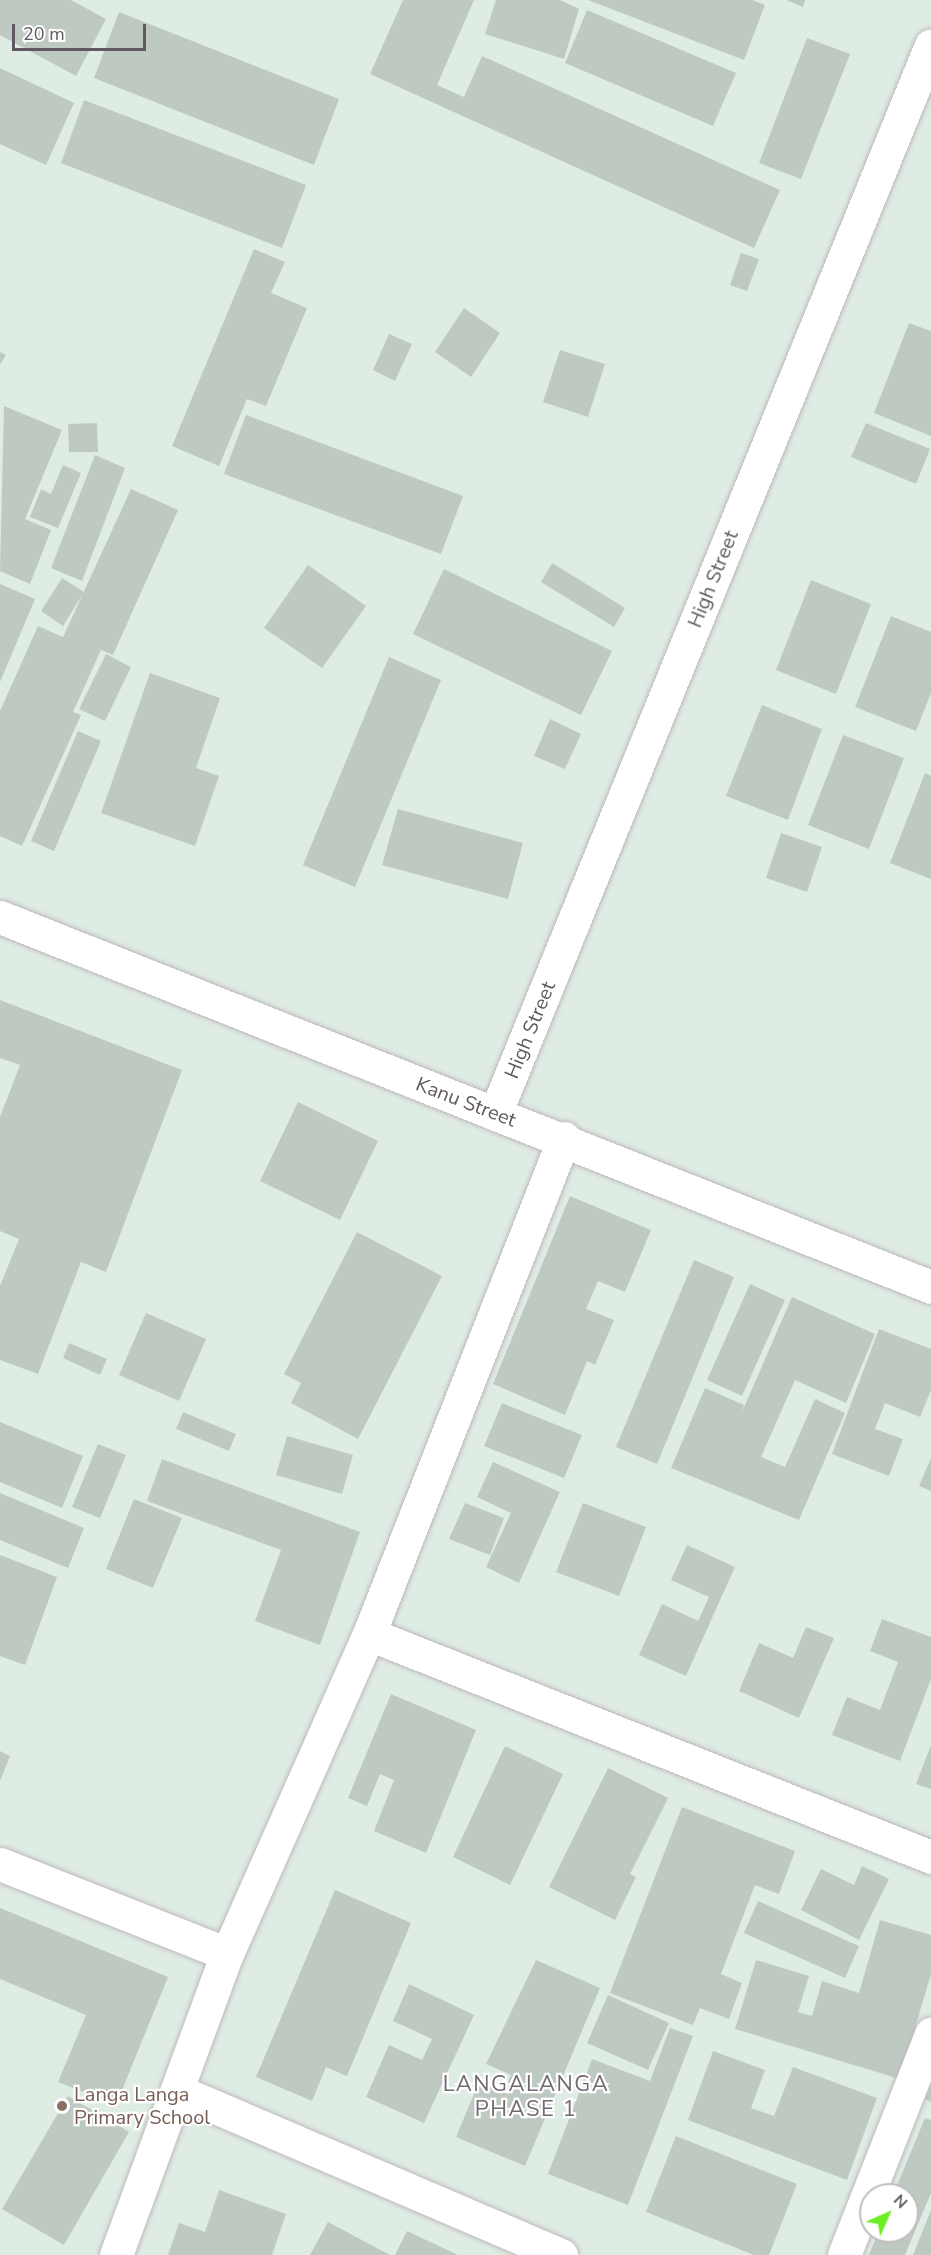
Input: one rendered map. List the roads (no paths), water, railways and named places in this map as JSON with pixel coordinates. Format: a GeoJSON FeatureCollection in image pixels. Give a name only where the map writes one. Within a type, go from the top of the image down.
{"type":"FeatureCollection","features":[{"type":"Feature","properties":{"kind":"street","name":"High Street"},"geometry":{"type":"LineString","coordinates":[[495,1114],[931,45]]}},
{"type":"Feature","properties":{"kind":"street","name":"Kanu Street"},"geometry":{"type":"LineString","coordinates":[[0,917],[495,1114],[564,1138],[931,1287]]}},
{"type":"Feature","properties":{"kind":"street"},"geometry":{"type":"LineString","coordinates":[[116,2255],[227,1954],[369,1634],[564,1138]]}},
{"type":"Feature","properties":{"kind":"street"},"geometry":{"type":"LineString","coordinates":[[369,1634],[931,1857]]}},
{"type":"Feature","properties":{"kind":"street"},"geometry":{"type":"LineString","coordinates":[[0,1864],[227,1954]]}},
{"type":"Feature","properties":{"kind":"street"},"geometry":{"type":"LineString","coordinates":[[844,2255],[931,2034]]}},
{"type":"Feature","properties":{"kind":"street"},"geometry":{"type":"LineString","coordinates":[[178,2091],[561,2255]]}},
{"type":"Feature","properties":{"kind":"place","name":"Langa Langa Primary School"},"geometry":{"type":"Point","coordinates":[62,2106]}},
{"type":"Feature","properties":{"kind":"district","name":"LANGALANGA PHASE 1"},"geometry":{"type":"Point","coordinates":[526,2096]}}]}
